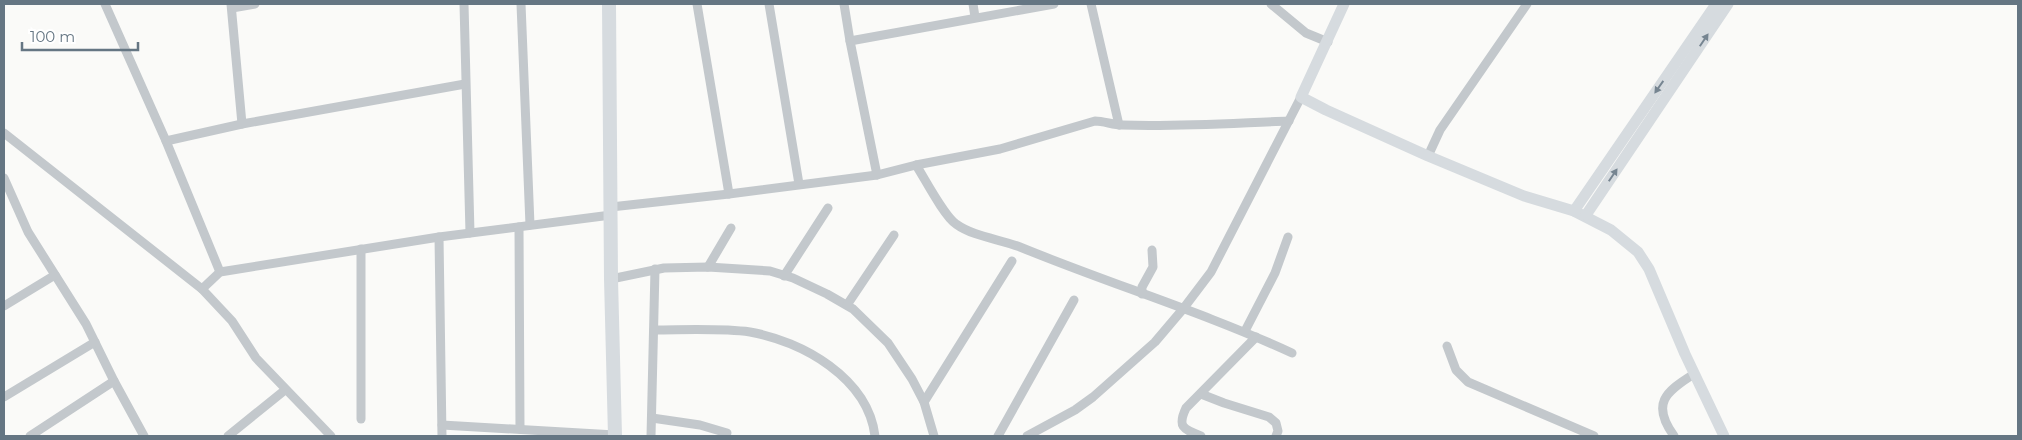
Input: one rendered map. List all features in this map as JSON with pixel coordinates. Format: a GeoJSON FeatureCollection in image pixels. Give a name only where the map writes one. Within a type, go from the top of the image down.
{"type":"FeatureCollection","features":[{"type":"Feature","properties":{"kind":"main road"},"geometry":{"type":"LineString","coordinates":[[609,4],[611,279],[615,436]]}},
{"type":"Feature","properties":{"kind":"street"},"geometry":{"type":"LineString","coordinates":[[105,4],[166,141],[220,272]]}},
{"type":"Feature","properties":{"kind":"street"},"geometry":{"type":"LineString","coordinates":[[242,124],[231,6],[255,4]]}},
{"type":"Feature","properties":{"kind":"street"},"geometry":{"type":"LineString","coordinates":[[464,4],[470,233]]}},
{"type":"Feature","properties":{"kind":"street"},"geometry":{"type":"LineString","coordinates":[[521,4],[530,225]]}},
{"type":"Feature","properties":{"kind":"street"},"geometry":{"type":"LineString","coordinates":[[697,4],[729,194]]}},
{"type":"Feature","properties":{"kind":"street"},"geometry":{"type":"LineString","coordinates":[[769,4],[799,184]]}},
{"type":"Feature","properties":{"kind":"street"},"geometry":{"type":"LineString","coordinates":[[844,4],[877,175]]}},
{"type":"Feature","properties":{"kind":"street"},"geometry":{"type":"LineString","coordinates":[[973,4],[975,17]]}},
{"type":"Feature","properties":{"kind":"street"},"geometry":{"type":"LineString","coordinates":[[850,41],[1054,4]]}},
{"type":"Feature","properties":{"kind":"street"},"geometry":{"type":"LineString","coordinates":[[1091,4],[1119,125]]}},
{"type":"Feature","properties":{"kind":"street"},"geometry":{"type":"LineString","coordinates":[[1271,4],[1306,33],[1328,42]]}},
{"type":"Feature","properties":{"kind":"street"},"geometry":{"type":"LineString","coordinates":[[1026,436],[1075,410],[1094,397],[1156,342],[1183,309],[1210,272],[1301,97],[1344,4]]}},
{"type":"Feature","properties":{"kind":"street"},"geometry":{"type":"LineString","coordinates":[[1428,156],[1440,130],[1527,4]]}},
{"type":"Feature","properties":{"kind":"street"},"geometry":{"type":"LineString","coordinates":[[1574,211],[1716,4]]}},
{"type":"Feature","properties":{"kind":"street"},"geometry":{"type":"LineString","coordinates":[[1586,215],[1728,4]]}},
{"type":"Feature","properties":{"kind":"street"},"geometry":{"type":"LineString","coordinates":[[166,141],[242,124],[465,84]]}},
{"type":"Feature","properties":{"kind":"street"},"geometry":{"type":"LineString","coordinates":[[1301,97],[1428,156],[1524,196],[1586,215],[1611,230],[1638,252],[1652,277],[1694,374],[1724,436]]}},
{"type":"Feature","properties":{"kind":"street"},"geometry":{"type":"LineString","coordinates":[[202,290],[220,272],[439,237],[519,227],[611,211],[799,184],[877,175],[916,165],[1000,150],[1095,122],[1105,121],[1119,125],[1180,125],[1289,121]]}},
{"type":"Feature","properties":{"kind":"street"},"geometry":{"type":"LineString","coordinates":[[4,133],[202,290],[232,321],[256,358],[330,436]]}},
{"type":"Feature","properties":{"kind":"street"},"geometry":{"type":"LineString","coordinates":[[916,165],[951,220],[960,228],[1007,242],[1077,270],[1245,331],[1292,353]]}},
{"type":"Feature","properties":{"kind":"street"},"geometry":{"type":"LineString","coordinates":[[4,178],[28,232],[86,324],[114,382],[144,436]]}},
{"type":"Feature","properties":{"kind":"street"},"geometry":{"type":"LineString","coordinates":[[784,276],[828,208]]}},
{"type":"Feature","properties":{"kind":"street"},"geometry":{"type":"LineString","coordinates":[[519,227],[520,429]]}},
{"type":"Feature","properties":{"kind":"street"},"geometry":{"type":"LineString","coordinates":[[708,267],[731,228]]}},
{"type":"Feature","properties":{"kind":"street"},"geometry":{"type":"LineString","coordinates":[[847,305],[894,235]]}},
{"type":"Feature","properties":{"kind":"street"},"geometry":{"type":"LineString","coordinates":[[439,237],[442,436]]}},
{"type":"Feature","properties":{"kind":"street"},"geometry":{"type":"LineString","coordinates":[[1245,331],[1275,273],[1288,237]]}},
{"type":"Feature","properties":{"kind":"street"},"geometry":{"type":"LineString","coordinates":[[361,249],[361,419]]}},
{"type":"Feature","properties":{"kind":"street"},"geometry":{"type":"LineString","coordinates":[[1142,294],[1142,287],[1153,267],[1152,250]]}},
{"type":"Feature","properties":{"kind":"street"},"geometry":{"type":"LineString","coordinates":[[924,402],[1012,261]]}},
{"type":"Feature","properties":{"kind":"street"},"geometry":{"type":"LineString","coordinates":[[611,279],[655,269],[708,267],[770,271],[827,294],[847,305],[888,343],[912,379],[924,402],[933,436]]}},
{"type":"Feature","properties":{"kind":"street"},"geometry":{"type":"LineString","coordinates":[[651,436],[655,269]]}},
{"type":"Feature","properties":{"kind":"street"},"geometry":{"type":"LineString","coordinates":[[4,306],[55,275]]}},
{"type":"Feature","properties":{"kind":"street"},"geometry":{"type":"LineString","coordinates":[[998,436],[1074,300]]}},
{"type":"Feature","properties":{"kind":"street"},"geometry":{"type":"LineString","coordinates":[[654,330],[748,332],[770,336],[795,346],[830,366],[851,385],[870,414],[875,436]]}},
{"type":"Feature","properties":{"kind":"street"},"geometry":{"type":"LineString","coordinates":[[1201,436],[1186,430],[1182,424],[1181,418],[1186,408],[1256,337]]}},
{"type":"Feature","properties":{"kind":"street"},"geometry":{"type":"LineString","coordinates":[[4,397],[95,342]]}},
{"type":"Feature","properties":{"kind":"street"},"geometry":{"type":"LineString","coordinates":[[1447,346],[1456,370],[1468,382],[1594,436]]}},
{"type":"Feature","properties":{"kind":"street"},"geometry":{"type":"LineString","coordinates":[[1674,436],[1664,422],[1662,404],[1676,385],[1694,374]]}},
{"type":"Feature","properties":{"kind":"street"},"geometry":{"type":"LineString","coordinates":[[30,436],[114,382]]}},
{"type":"Feature","properties":{"kind":"street"},"geometry":{"type":"LineString","coordinates":[[228,436],[285,390]]}},
{"type":"Feature","properties":{"kind":"street"},"geometry":{"type":"LineString","coordinates":[[1201,394],[1269,417],[1276,423],[1278,431],[1276,436]]}},
{"type":"Feature","properties":{"kind":"street"},"geometry":{"type":"LineString","coordinates":[[652,418],[700,424],[727,433]]}},
{"type":"Feature","properties":{"kind":"street"},"geometry":{"type":"LineString","coordinates":[[442,425],[615,436]]}}]}
